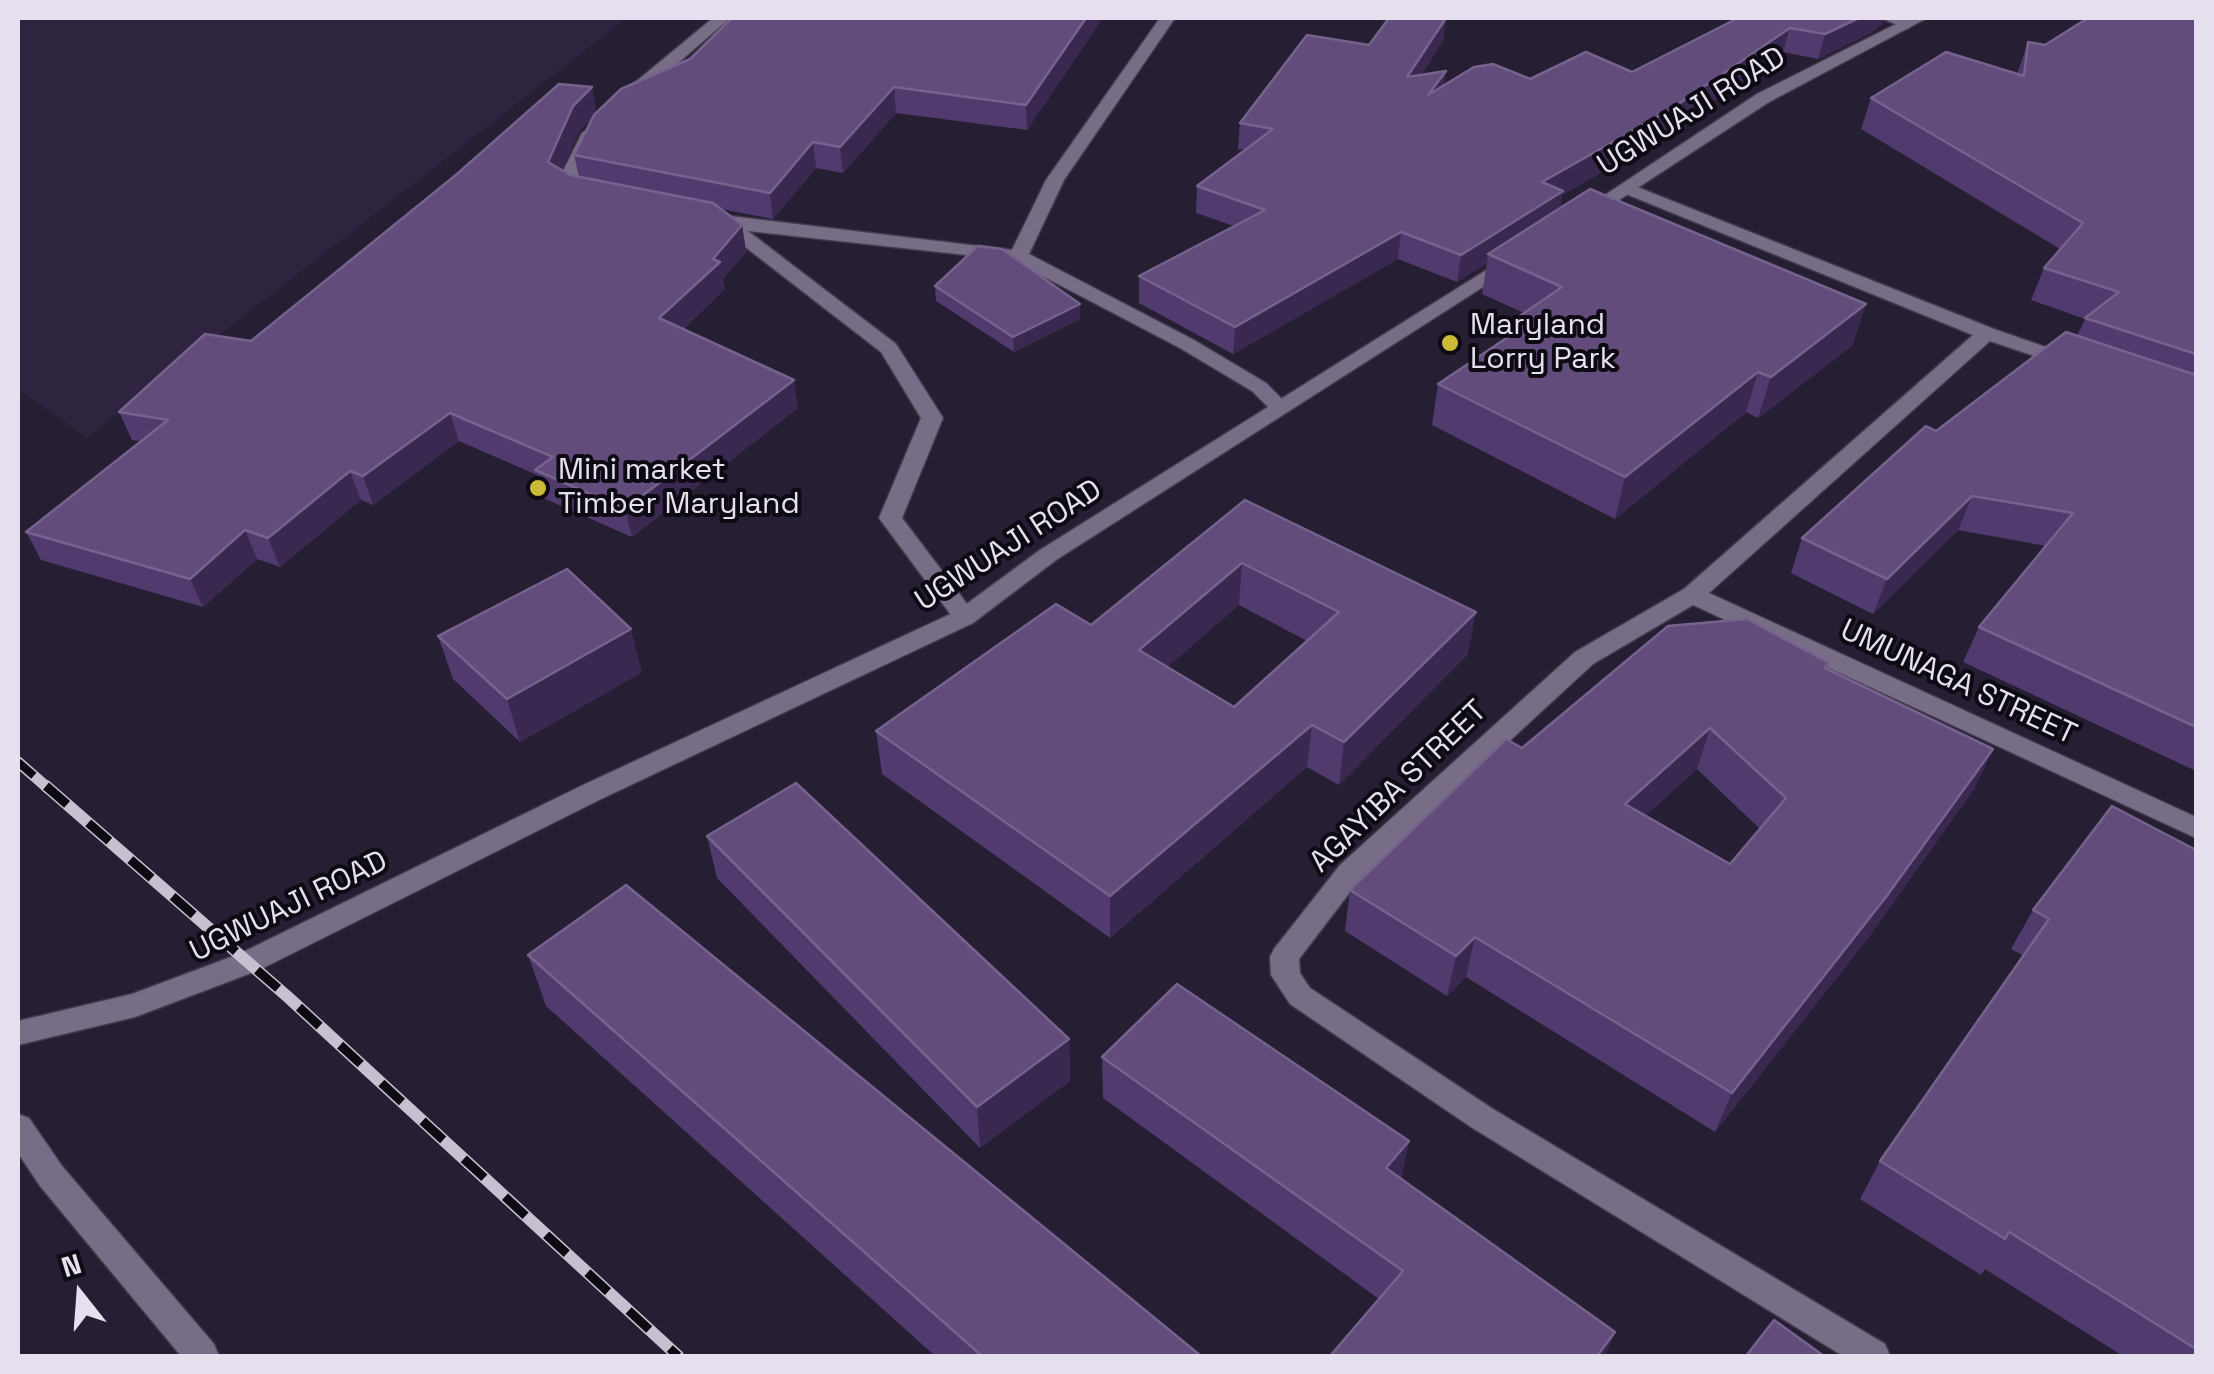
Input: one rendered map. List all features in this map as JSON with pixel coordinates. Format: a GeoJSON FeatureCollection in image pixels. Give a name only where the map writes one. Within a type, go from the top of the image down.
{"type":"FeatureCollection","features":[{"type":"Feature","properties":{"kind":"street"},"geometry":{"type":"LineString","coordinates":[[601,198],[566,185],[588,137],[722,18]]}},
{"type":"Feature","properties":{"kind":"street"},"geometry":{"type":"LineString","coordinates":[[1019,256],[1055,180],[1167,18]]}},
{"type":"Feature","properties":{"kind":"street","name":"UGWUAJI ROAD"},"geometry":{"type":"LineString","coordinates":[[1560,230],[1763,98],[1905,20]]}},
{"type":"Feature","properties":{"kind":"street"},"geometry":{"type":"LineString","coordinates":[[1627,188],[1987,333],[2092,369]]}},
{"type":"Feature","properties":{"kind":"street"},"geometry":{"type":"LineString","coordinates":[[689,216],[1019,256],[1187,344],[1259,387],[1279,407]]}},
{"type":"Feature","properties":{"kind":"street"},"geometry":{"type":"LineString","coordinates":[[724,222],[889,348],[932,418],[890,518],[964,617]]}},
{"type":"Feature","properties":{"kind":"street","name":"UGWUAJI ROAD"},"geometry":{"type":"LineString","coordinates":[[18,1033],[136,1005],[249,962],[590,793],[964,617],[1048,555],[1528,250]]}},
{"type":"Feature","properties":{"kind":"street","name":"AGAYIBA STREET"},"geometry":{"type":"LineString","coordinates":[[1873,1356],[1482,1118],[1300,996],[1286,975],[1284,958],[1350,872],[1584,658],[1692,595],[1987,333]]}},
{"type":"Feature","properties":{"kind":"street","name":"UMUNAGA STREET"},"geometry":{"type":"LineString","coordinates":[[1692,595],[2196,828]]}},
{"type":"Feature","properties":{"kind":"street"},"geometry":{"type":"LineString","coordinates":[[18,1128],[51,1176],[202,1356]]}},
{"type":"Feature","properties":{"kind":"shaded area"},"geometry":{"type":"Polygon","coordinates":[[[18,18],[627,18],[87,438],[18,389],[18,18]]]}},
{"type":"Feature","properties":{"kind":"building"},"geometry":{"type":"Polygon","coordinates":[[[732,18],[1086,18],[1026,105],[894,87],[840,147],[813,142],[770,193],[574,155],[594,115],[621,89],[690,59],[732,18]]]}},
{"type":"Feature","properties":{"kind":"building"},"geometry":{"type":"Polygon","coordinates":[[[1389,18],[1446,18],[1407,77],[1446,71],[1428,95],[1474,67],[1493,64],[1530,79],[1586,52],[1632,72],[1738,18],[1859,18],[1825,34],[1790,28],[1668,111],[1542,182],[1563,191],[1461,255],[1401,232],[1235,327],[1139,276],[1265,210],[1197,186],[1273,129],[1240,123],[1307,35],[1369,45],[1389,18]]]}},
{"type":"Feature","properties":{"kind":"building"},"geometry":{"type":"Polygon","coordinates":[[[2088,18],[2196,18],[2196,354],[2085,318],[2119,292],[2044,268],[2083,223],[1871,98],[1946,52],[2024,76],[2028,42],[2045,45],[2088,18]]]}},
{"type":"Feature","properties":{"kind":"building"},"geometry":{"type":"Polygon","coordinates":[[[559,84],[592,87],[573,106],[548,162],[570,175],[713,203],[742,225],[713,259],[720,262],[659,318],[794,380],[625,509],[535,470],[553,457],[450,413],[363,476],[350,471],[268,538],[245,530],[190,579],[26,532],[168,420],[119,412],[205,334],[251,341],[457,174],[559,84]]]}},
{"type":"Feature","properties":{"kind":"building"},"geometry":{"type":"Polygon","coordinates":[[[1590,189],[1866,304],[1771,377],[1758,372],[1625,477],[1438,384],[1523,327],[1511,322],[1562,287],[1488,254],[1590,189]]]}},
{"type":"Feature","properties":{"kind":"building"},"geometry":{"type":"Polygon","coordinates":[[[978,246],[1002,249],[1080,304],[1013,337],[935,286],[978,246]]]}},
{"type":"Feature","properties":{"kind":"building"},"geometry":{"type":"Polygon","coordinates":[[[2066,332],[2196,375],[2196,727],[1979,627],[2073,513],[1972,496],[1887,579],[1802,538],[1926,426],[1936,431],[2066,332]]]}},
{"type":"Feature","properties":{"kind":"building"},"geometry":{"type":"Polygon","coordinates":[[[1245,500],[1476,612],[1344,742],[1312,725],[1110,896],[876,731],[1056,604],[1091,625],[1245,500]],[[1242,563],[1139,650],[1234,707],[1339,612],[1242,563]]]}},
{"type":"Feature","properties":{"kind":"building"},"geometry":{"type":"Polygon","coordinates":[[[567,569],[631,629],[507,699],[438,636],[567,569]]]}},
{"type":"Feature","properties":{"kind":"building"},"geometry":{"type":"Polygon","coordinates":[[[1747,619],[1829,663],[1825,668],[1993,749],[1886,897],[1732,1093],[1475,937],[1456,956],[1350,890],[1506,739],[1522,748],[1668,626],[1747,619]],[[1710,728],[1625,804],[1730,864],[1786,798],[1710,728]]]}},
{"type":"Feature","properties":{"kind":"building"},"geometry":{"type":"Polygon","coordinates":[[[796,783],[1069,1039],[977,1107],[707,836],[796,783]]]}},
{"type":"Feature","properties":{"kind":"building"},"geometry":{"type":"Polygon","coordinates":[[[2112,806],[2196,850],[2196,1349],[2009,1232],[2005,1239],[1880,1161],[2049,919],[2033,910],[2112,806]]]}},
{"type":"Feature","properties":{"kind":"building"},"geometry":{"type":"Polygon","coordinates":[[[626,885],[1201,1356],[982,1356],[528,955],[626,885]]]}},
{"type":"Feature","properties":{"kind":"building"},"geometry":{"type":"Polygon","coordinates":[[[1177,984],[1409,1141],[1386,1168],[1615,1332],[1597,1356],[1330,1356],[1403,1271],[1102,1057],[1177,984]]]}},
{"type":"Feature","properties":{"kind":"building"},"geometry":{"type":"Polygon","coordinates":[[[1774,1320],[1824,1356],[1746,1356],[1774,1320]]]}},
{"type":"Feature","properties":{"kind":"railway"},"geometry":{"type":"LineString","coordinates":[[18,762],[49,789]]}},
{"type":"Feature","properties":{"kind":"railway"},"geometry":{"type":"LineString","coordinates":[[46,786],[289,998],[678,1356]]}},
{"type":"Feature","properties":{"kind":"place","name":"Maryland Lorry Park"},"geometry":{"type":"Point","coordinates":[1450,343]}},
{"type":"Feature","properties":{"kind":"place","name":"Mini market Timber Maryland"},"geometry":{"type":"Point","coordinates":[538,488]}}]}
